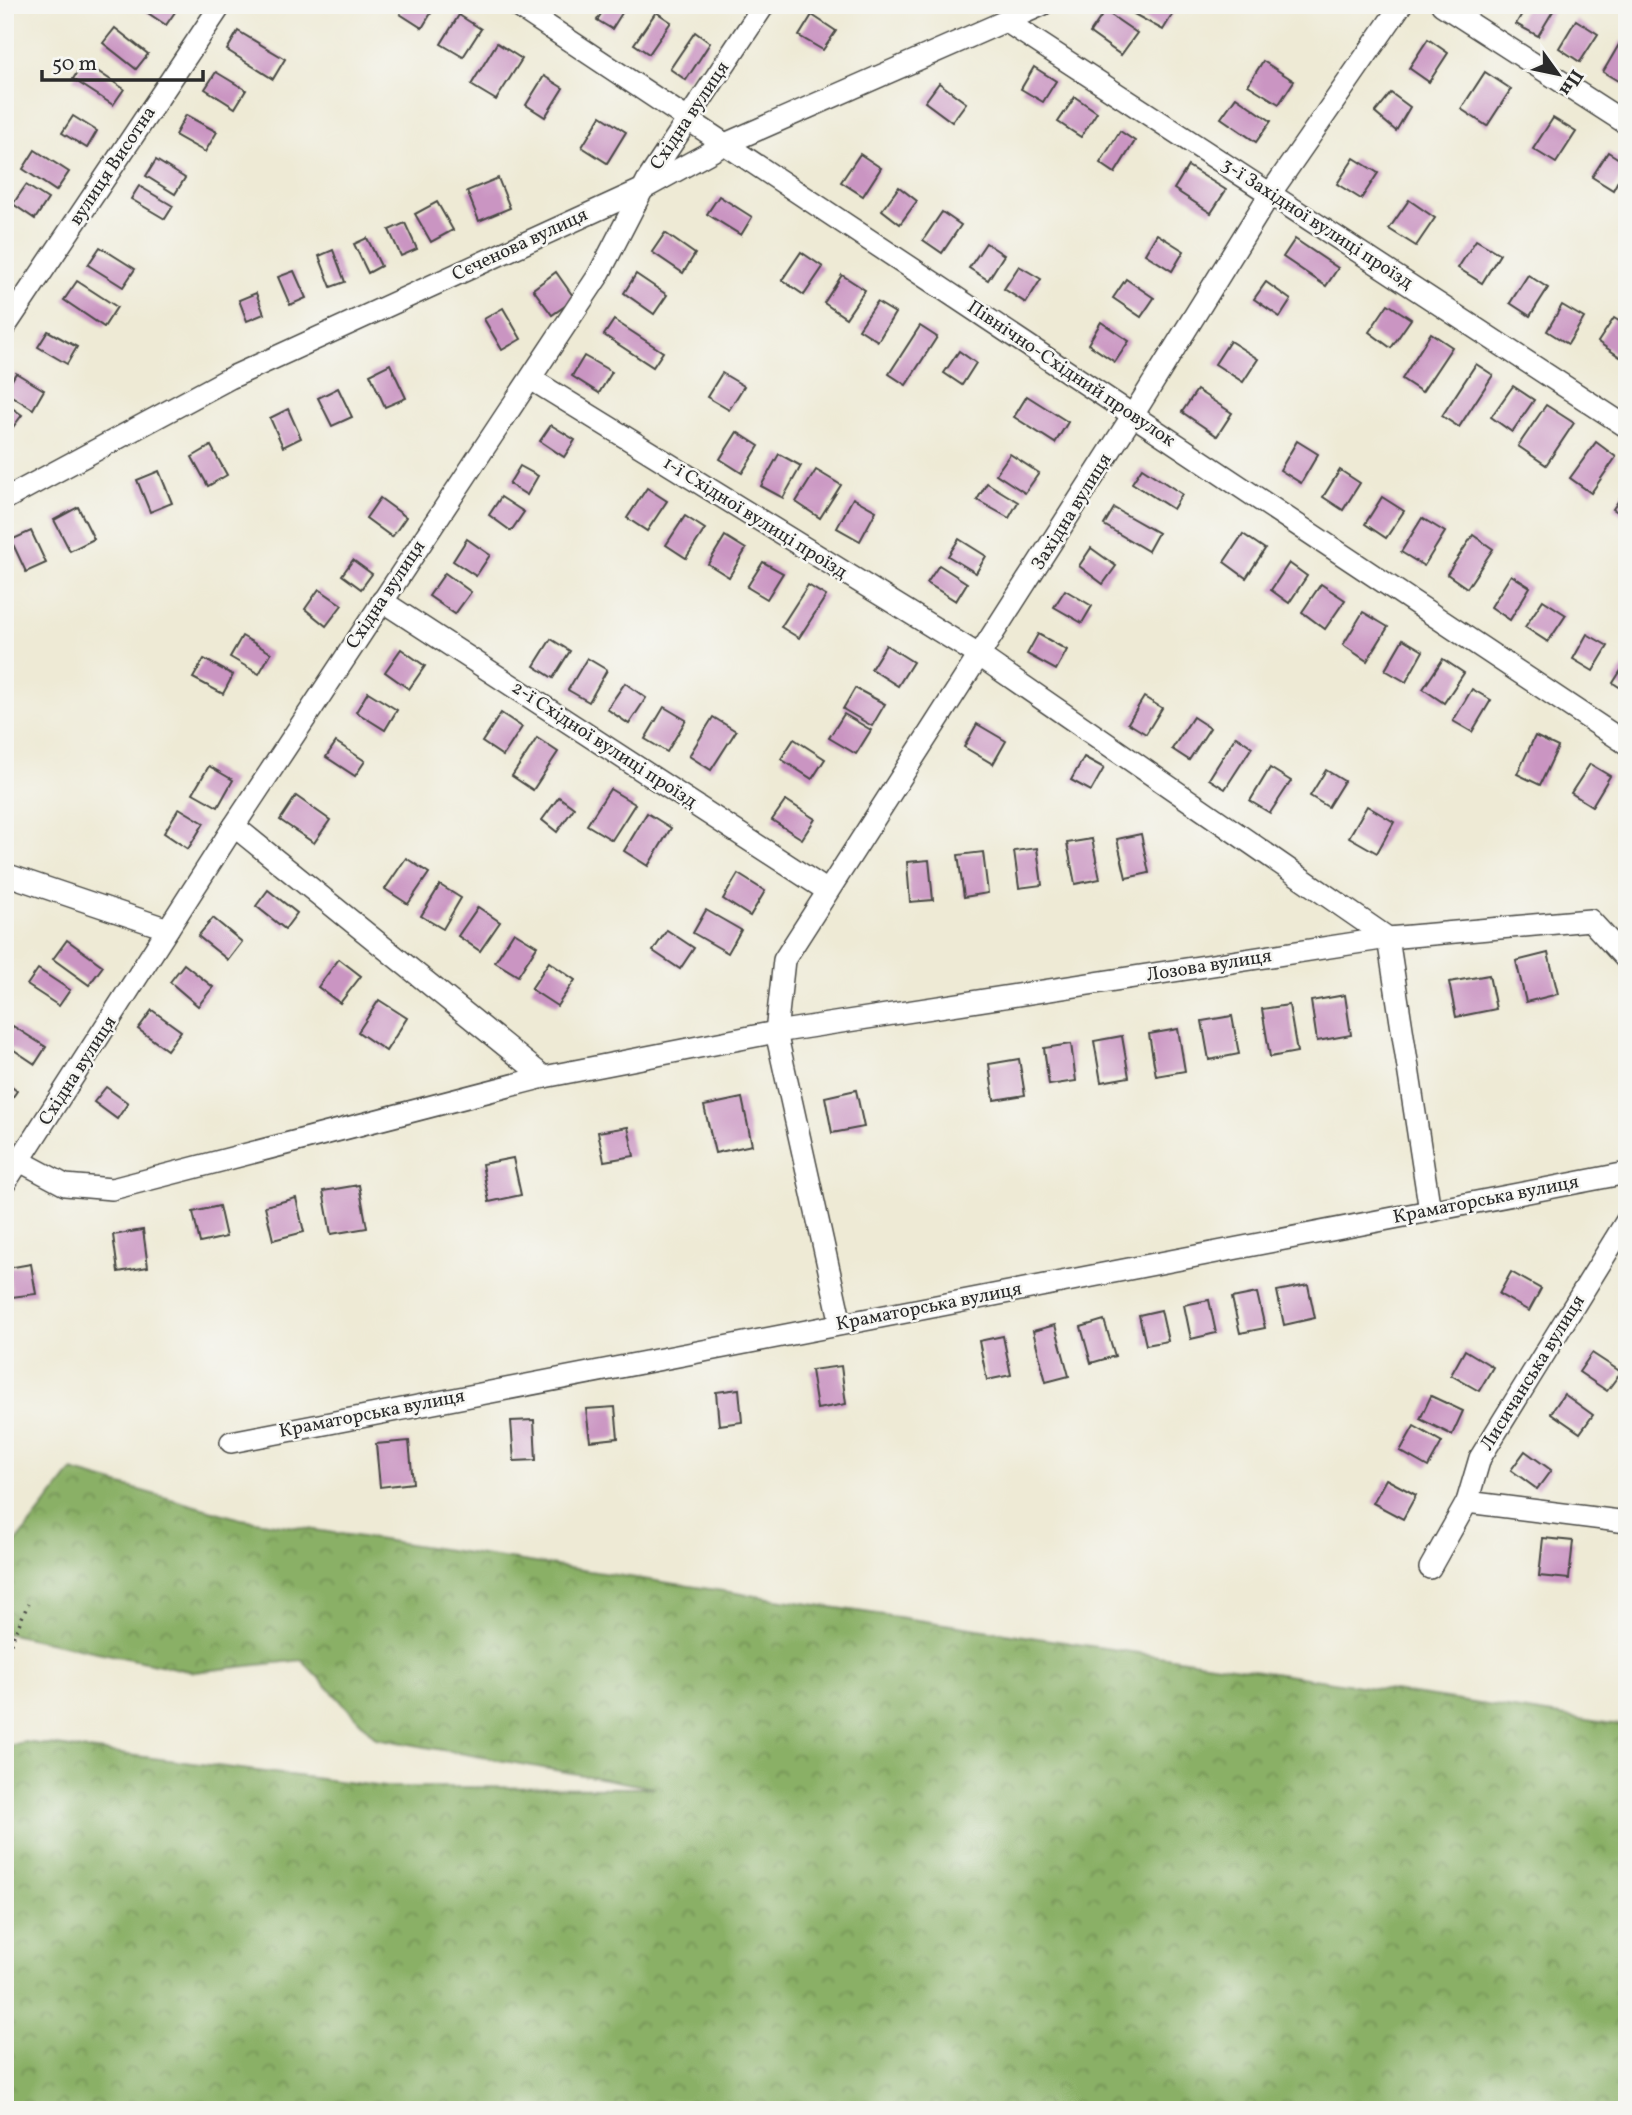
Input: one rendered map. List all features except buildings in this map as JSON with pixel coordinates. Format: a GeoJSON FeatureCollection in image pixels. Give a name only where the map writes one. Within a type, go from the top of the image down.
{"type":"FeatureCollection","features":[{"type":"Feature","properties":{"kind":"street","name":"вулиця Висотна"},"geometry":{"type":"LineString","coordinates":[[5,327],[221,5]]}},
{"type":"Feature","properties":{"kind":"street","name":"Північно-Східний провулок"},"geometry":{"type":"LineString","coordinates":[[516,5],[1627,744]]}},
{"type":"Feature","properties":{"kind":"street","name":"Східна вулиця"},"geometry":{"type":"LineString","coordinates":[[5,1183],[234,826],[598,276],[641,190],[764,5]]}},
{"type":"Feature","properties":{"kind":"street","name":"Сєченова вулиця"},"geometry":{"type":"LineString","coordinates":[[5,499],[230,378],[641,190],[725,144],[1042,5]]}},
{"type":"Feature","properties":{"kind":"street","name":"Західна вулиця"},"geometry":{"type":"LineString","coordinates":[[841,1324],[776,1032],[784,960],[826,890],[980,656],[1133,415],[1270,194],[1401,5]]}},
{"type":"Feature","properties":{"kind":"street"},"geometry":{"type":"LineString","coordinates":[[1442,5],[1627,124]]}},
{"type":"Feature","properties":{"kind":"street","name":"3-ї Західної вулиці проїзд"},"geometry":{"type":"LineString","coordinates":[[1007,22],[1627,427]]}},
{"type":"Feature","properties":{"kind":"street","name":"1-ї Східної вулиці проїзд"},"geometry":{"type":"LineString","coordinates":[[531,379],[980,656],[1388,938]]}},
{"type":"Feature","properties":{"kind":"street","name":"2-ї Східної вулиці проїзд"},"geometry":{"type":"LineString","coordinates":[[382,601],[826,890]]}},
{"type":"Feature","properties":{"kind":"street"},"geometry":{"type":"LineString","coordinates":[[234,826],[544,1077]]}},
{"type":"Feature","properties":{"kind":"street"},"geometry":{"type":"LineString","coordinates":[[5,874],[168,929]]}},
{"type":"Feature","properties":{"kind":"street","name":"Лозова вулиця"},"geometry":{"type":"LineString","coordinates":[[20,1161],[65,1185],[112,1189],[544,1077],[776,1032],[1388,938],[1590,920],[1627,960]]}},
{"type":"Feature","properties":{"kind":"street"},"geometry":{"type":"LineString","coordinates":[[1388,938],[1430,1210]]}},
{"type":"Feature","properties":{"kind":"street","name":"Краматорська вулиця"},"geometry":{"type":"LineString","coordinates":[[231,1442],[1627,1172]]}},
{"type":"Feature","properties":{"kind":"street","name":"Лисичанська вулиця"},"geometry":{"type":"LineString","coordinates":[[1430,1568],[1466,1502],[1480,1458],[1627,1220]]}},
{"type":"Feature","properties":{"kind":"street"},"geometry":{"type":"LineString","coordinates":[[1466,1502],[1627,1522]]}},
{"type":"Feature","properties":{"kind":"path"},"geometry":{"type":"LineString","coordinates":[[5,1656],[28,1604]]}},
{"type":"Feature","properties":{"kind":"green space"},"geometry":{"type":"Polygon","coordinates":[[[72,1471],[241,1519],[1627,1726],[1627,2110],[5,2110],[5,1747],[24,1742],[385,1787],[655,1788],[376,1738],[302,1660],[194,1672],[5,1633],[5,1566],[14,1545],[72,1471]]]}}]}
